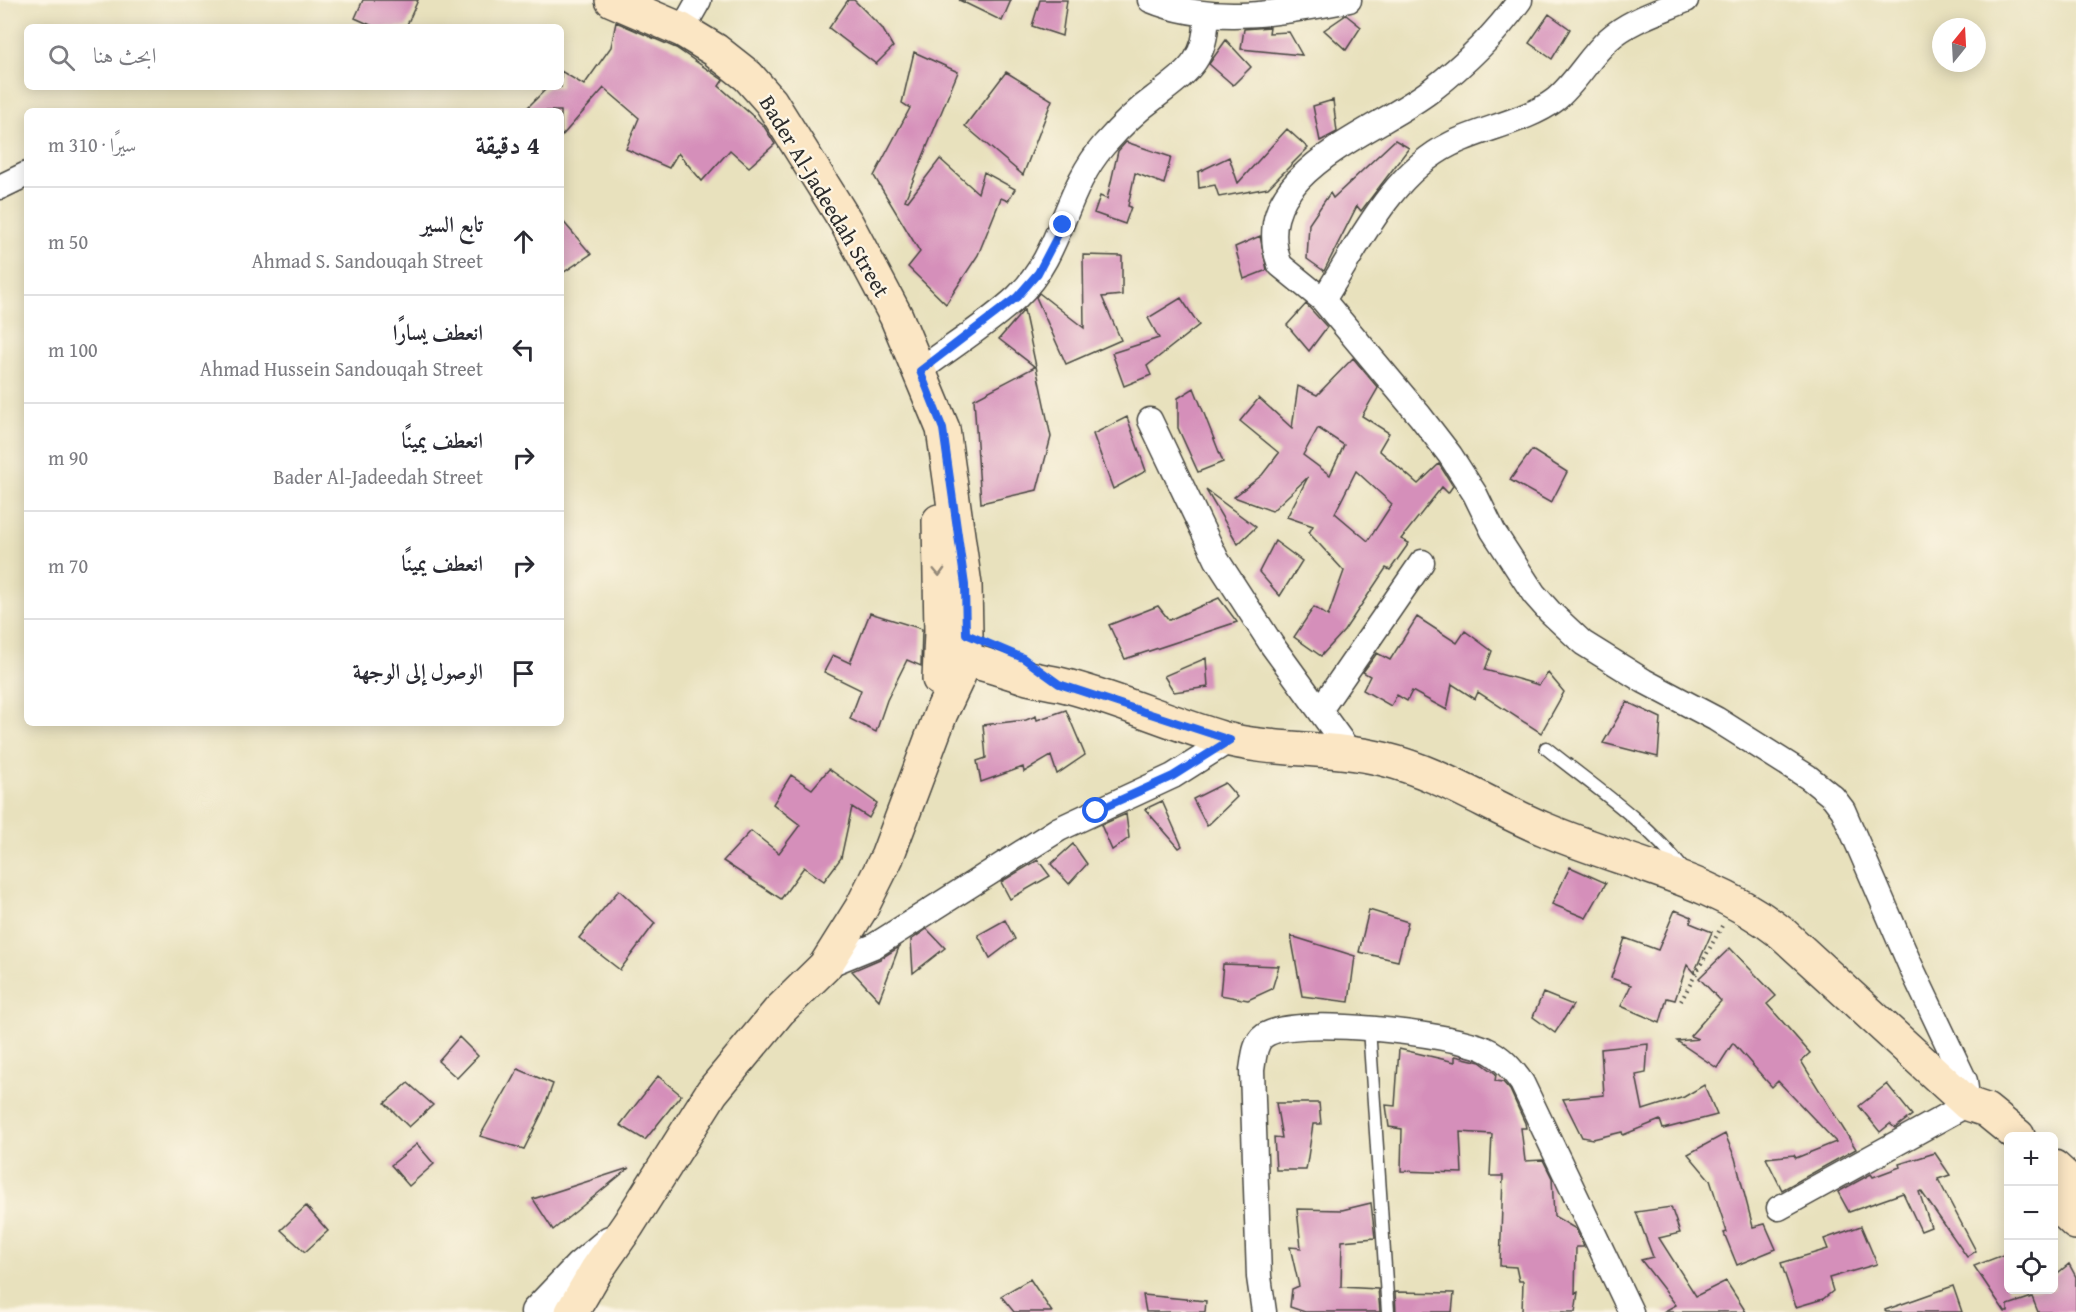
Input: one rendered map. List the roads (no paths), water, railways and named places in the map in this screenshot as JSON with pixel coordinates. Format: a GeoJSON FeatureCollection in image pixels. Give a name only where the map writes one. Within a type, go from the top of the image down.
{"type":"FeatureCollection","features":[{"type":"Feature","properties":{"kind":"main road","name":"Bader Al-Jadeedah Street"},"geometry":{"type":"LineString","coordinates":[[612,0],[682,30],[731,62],[771,102],[846,222],[882,287],[943,429],[938,544],[953,645],[938,696],[940,713],[887,857],[862,907],[825,966]]}},
{"type":"Feature","properties":{"kind":"main road"},"geometry":{"type":"LineString","coordinates":[[953,645],[1059,684],[1230,740],[1349,751],[1414,766],[1461,786],[1503,810],[1546,830],[1608,854],[1691,880],[1761,916],[1968,1104],[1986,1110],[2012,1132]]}},
{"type":"Feature","properties":{"kind":"main road"},"geometry":{"type":"LineString","coordinates":[[572,1312],[712,1092],[779,1011],[825,966]]}},
{"type":"Feature","properties":{"kind":"main road"},"geometry":{"type":"LineString","coordinates":[[1968,1104],[1978,1130],[2004,1155]]}},
{"type":"Feature","properties":{"kind":"main road"},"geometry":{"type":"LineString","coordinates":[[2058,1171],[2076,1187]]}},
{"type":"Feature","properties":{"kind":"main road"},"geometry":{"type":"LineString","coordinates":[[2058,1206],[2076,1223]]}},
{"type":"Feature","properties":{"kind":"street"},"geometry":{"type":"LineString","coordinates":[[682,30],[699,0]]}},
{"type":"Feature","properties":{"kind":"street"},"geometry":{"type":"LineString","coordinates":[[1150,0],[1174,10],[1206,15],[1289,10],[1349,0]]}},
{"type":"Feature","properties":{"kind":"street"},"geometry":{"type":"LineString","coordinates":[[1520,0],[1488,39],[1464,63],[1429,92],[1325,157],[1287,194],[1276,228],[1277,256],[1280,265],[1323,300],[1377,362],[1450,454],[1475,494],[1493,531],[1534,594],[1550,612],[1583,643],[1644,681],[1716,719],[1821,785],[1833,797],[1850,824],[1911,967],[1965,1080],[1968,1104],[1779,1208]]}},
{"type":"Feature","properties":{"kind":"street"},"geometry":{"type":"LineString","coordinates":[[1323,300],[1391,195],[1413,168],[1449,145],[1489,127],[1532,112],[1555,99],[1611,37],[1686,0]]}},
{"type":"Feature","properties":{"kind":"street"},"geometry":{"type":"LineString","coordinates":[[920,371],[1017,297],[1038,273],[1063,225],[1074,190],[1084,172],[1118,129],[1178,81],[1193,66],[1207,35],[1206,15]]}},
{"type":"Feature","properties":{"kind":"street"},"geometry":{"type":"LineString","coordinates":[[0,187],[24,175]]}},
{"type":"Feature","properties":{"kind":"street"},"geometry":{"type":"LineString","coordinates":[[1150,420],[1217,560],[1272,645],[1349,751]]}},
{"type":"Feature","properties":{"kind":"street"},"geometry":{"type":"LineString","coordinates":[[1320,710],[1422,562]]}},
{"type":"Feature","properties":{"kind":"street"},"geometry":{"type":"LineString","coordinates":[[825,966],[874,946],[1059,829],[1173,776],[1230,740]]}},
{"type":"Feature","properties":{"kind":"street"},"geometry":{"type":"LineString","coordinates":[[1264,1312],[1259,1277],[1252,1070],[1256,1050],[1264,1036],[1279,1029],[1368,1028],[1467,1042],[1494,1054],[1514,1071],[1522,1083],[1631,1312]]}},
{"type":"Feature","properties":{"kind":"street"},"geometry":{"type":"LineString","coordinates":[[536,1312],[579,1267],[628,1226]]}},
{"type":"Feature","properties":{"kind":"lane"},"geometry":{"type":"LineString","coordinates":[[1546,748],[1658,840],[1691,880]]}},
{"type":"Feature","properties":{"kind":"lane"},"geometry":{"type":"LineString","coordinates":[[1368,1028],[1388,1312]]}}]}
